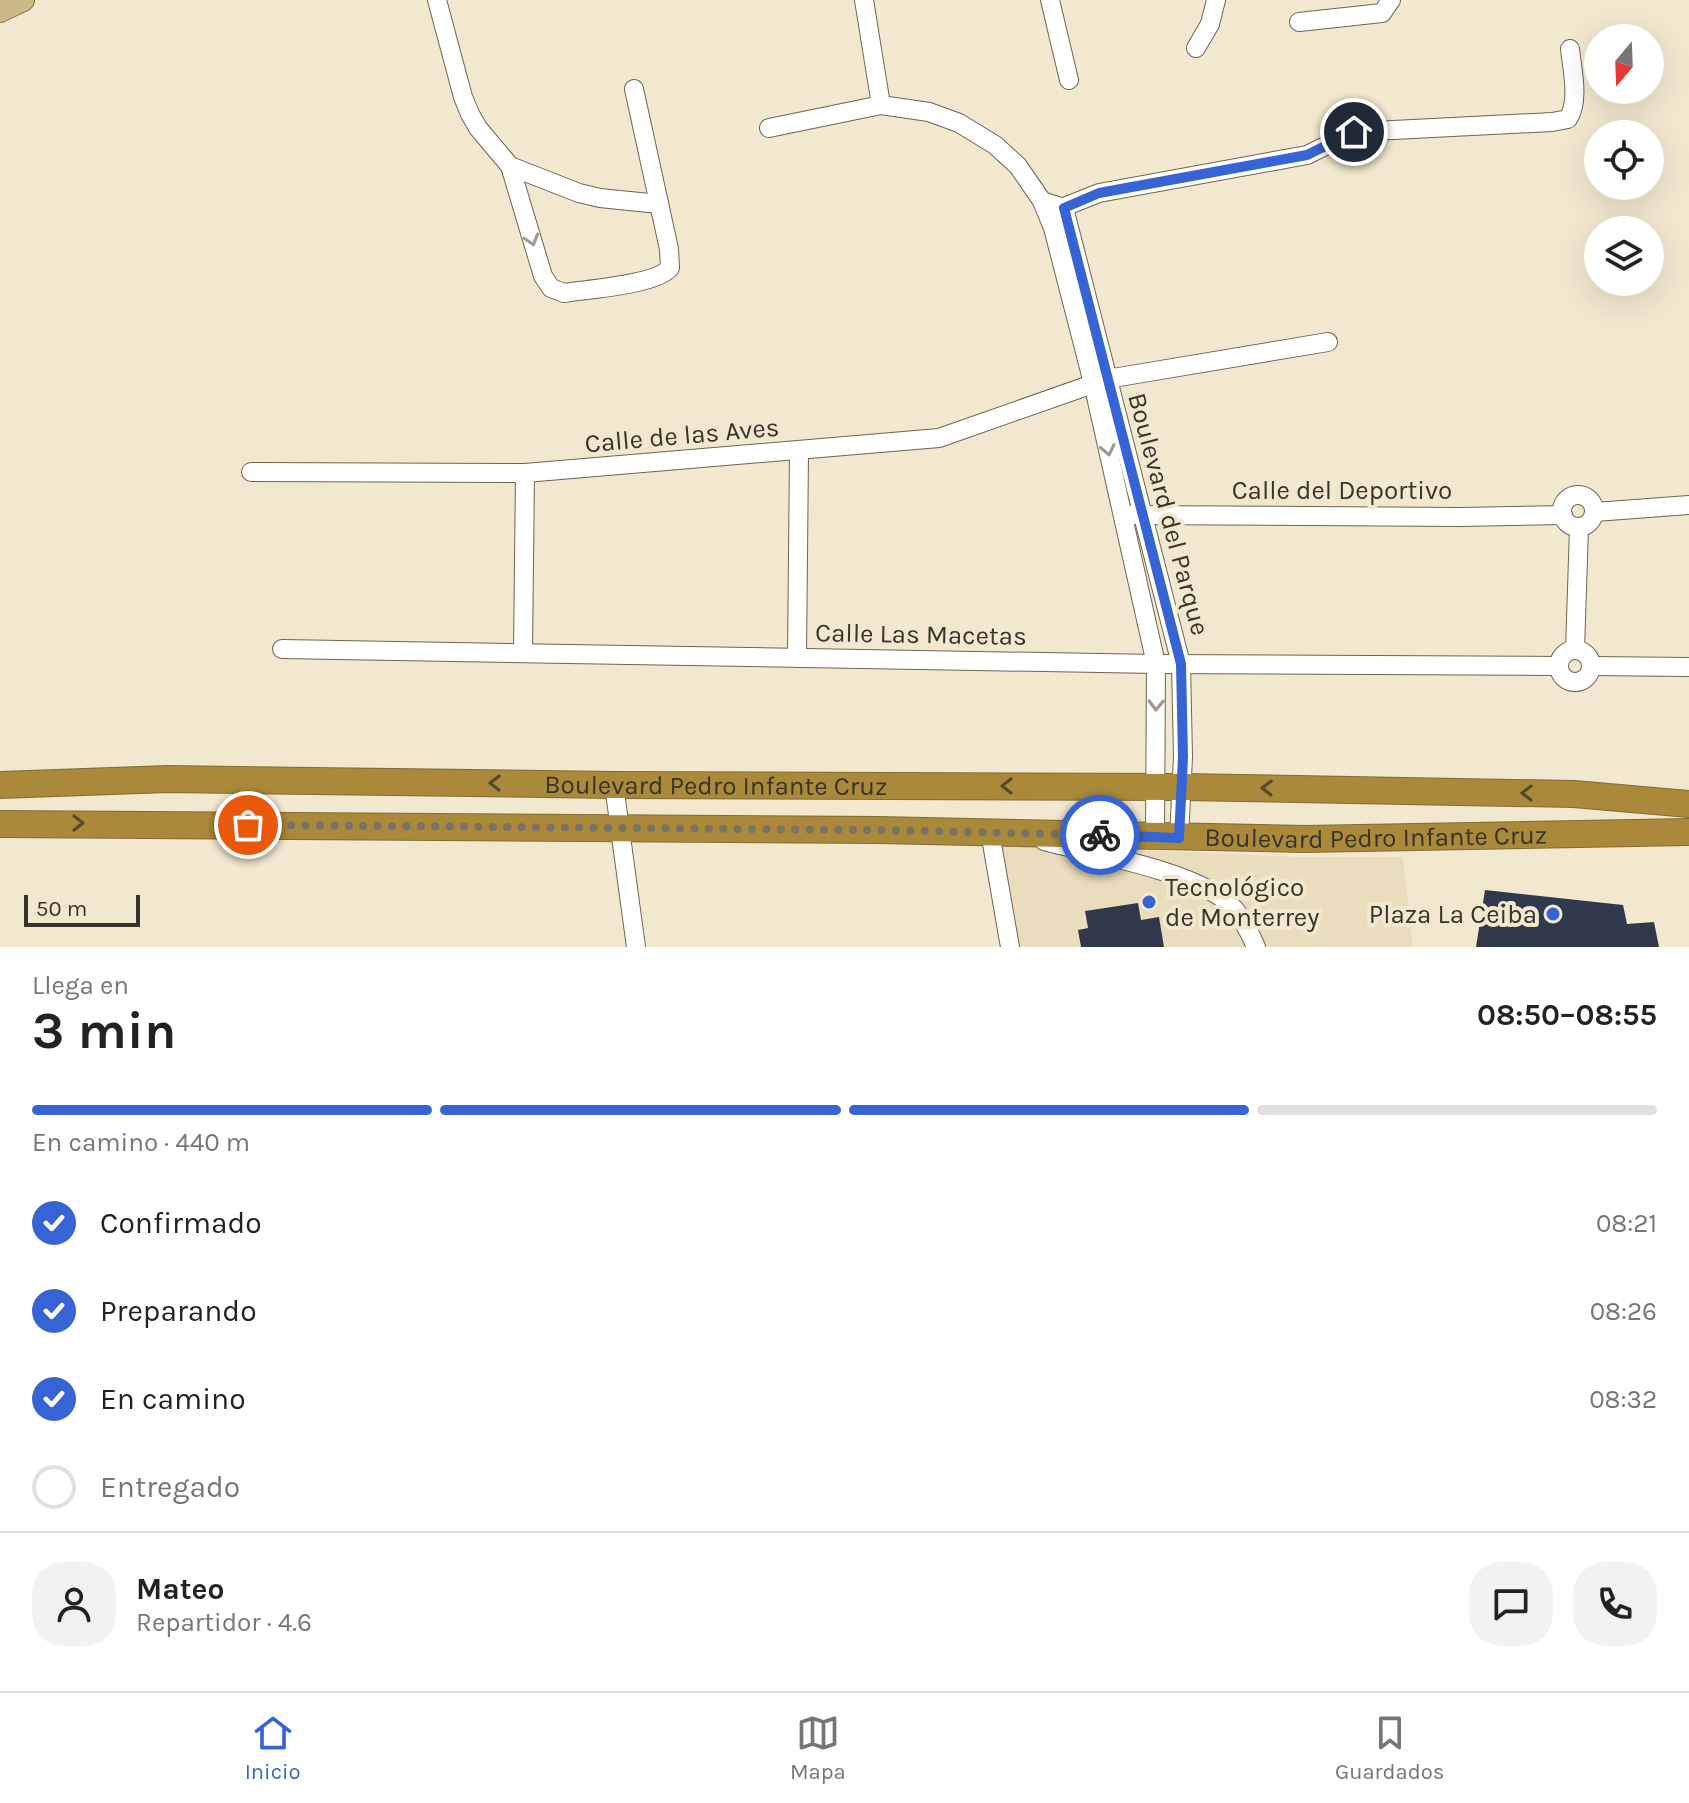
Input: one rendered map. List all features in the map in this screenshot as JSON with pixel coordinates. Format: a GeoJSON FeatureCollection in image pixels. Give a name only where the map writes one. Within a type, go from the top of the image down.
{"type":"FeatureCollection","features":[{"type":"Feature","properties":{"kind":"highway","name":"Boulevard Pedro Infante Cruz"},"geometry":{"type":"LineString","coordinates":[[0,785],[168,779],[614,785],[1181,787],[1574,794],[1689,804]]}},
{"type":"Feature","properties":{"kind":"highway","name":"Boulevard Pedro Infante Cruz"},"geometry":{"type":"LineString","coordinates":[[0,824],[620,827],[1409,839],[1647,833],[1689,835]]}},
{"type":"Feature","properties":{"kind":"main road"},"geometry":{"type":"LineString","coordinates":[[0,11],[23,0]]}},
{"type":"Feature","properties":{"kind":"street"},"geometry":{"type":"LineString","coordinates":[[437,0],[470,114],[510,166],[543,276],[546,283],[558,292],[633,282],[665,273],[670,268],[671,259],[634,89]]}},
{"type":"Feature","properties":{"kind":"street"},"geometry":{"type":"LineString","coordinates":[[864,0],[881,105]]}},
{"type":"Feature","properties":{"kind":"street"},"geometry":{"type":"LineString","coordinates":[[1050,0],[1069,80]]}},
{"type":"Feature","properties":{"kind":"street"},"geometry":{"type":"LineString","coordinates":[[1196,48],[1210,24],[1216,0]]}},
{"type":"Feature","properties":{"kind":"street"},"geometry":{"type":"LineString","coordinates":[[1299,22],[1320,10],[1382,13],[1391,0]]}},
{"type":"Feature","properties":{"kind":"street"},"geometry":{"type":"LineString","coordinates":[[769,128],[881,105],[929,112],[979,133],[1007,154],[1051,207],[1099,193],[1307,155],[1354,132],[1568,119],[1574,102],[1570,49]]}},
{"type":"Feature","properties":{"kind":"street"},"geometry":{"type":"LineString","coordinates":[[510,166],[557,187],[590,196],[659,204]]}},
{"type":"Feature","properties":{"kind":"street","name":"Boulevard del Parque"},"geometry":{"type":"LineString","coordinates":[[1051,207],[1141,513],[1181,664],[1181,787],[1167,837]]}},
{"type":"Feature","properties":{"kind":"street","name":"Calle de las Aves"},"geometry":{"type":"LineString","coordinates":[[251,472],[525,473],[939,438],[1100,381],[1328,342]]}},
{"type":"Feature","properties":{"kind":"street","name":"Boulevard del Parque"},"geometry":{"type":"LineString","coordinates":[[1100,381],[1122,516],[1156,664],[1154,787],[1167,837]]}},
{"type":"Feature","properties":{"kind":"street"},"geometry":{"type":"LineString","coordinates":[[797,658],[799,452]]}},
{"type":"Feature","properties":{"kind":"street"},"geometry":{"type":"LineString","coordinates":[[523,652],[525,473]]}},
{"type":"Feature","properties":{"kind":"street"},"geometry":{"type":"LineString","coordinates":[[1574,496],[1588,499],[1595,512],[1588,525],[1579,528],[1568,524],[1563,515],[1563,505],[1574,496]]}},
{"type":"Feature","properties":{"kind":"street"},"geometry":{"type":"LineString","coordinates":[[1595,512],[1689,505]]}},
{"type":"Feature","properties":{"kind":"street","name":"Calle del Deportivo"},"geometry":{"type":"LineString","coordinates":[[1122,516],[1141,513],[1282,517],[1563,515]]}},
{"type":"Feature","properties":{"kind":"street"},"geometry":{"type":"LineString","coordinates":[[1575,650],[1579,528]]}},
{"type":"Feature","properties":{"kind":"street","name":"Calle Las Macetas"},"geometry":{"type":"LineString","coordinates":[[282,649],[1156,664],[1559,666]]}},
{"type":"Feature","properties":{"kind":"street"},"geometry":{"type":"LineString","coordinates":[[1575,650],[1585,653],[1591,666],[1585,679],[1575,682],[1565,679],[1559,666],[1564,654],[1575,650]]}},
{"type":"Feature","properties":{"kind":"street"},"geometry":{"type":"LineString","coordinates":[[1591,666],[1689,667]]}},
{"type":"Feature","properties":{"kind":"street"},"geometry":{"type":"LineString","coordinates":[[614,785],[636,947]]}},
{"type":"Feature","properties":{"kind":"street","name":"Boulevard Pedro Infante Cruz"},"geometry":{"type":"LineString","coordinates":[[1574,794],[1689,792]]}},
{"type":"Feature","properties":{"kind":"street"},"geometry":{"type":"LineString","coordinates":[[1010,947],[998,832],[1204,886],[1228,902],[1243,920],[1256,947]]}},
{"type":"Feature","properties":{"kind":"shaded area","name":"Tecnológico de Monterrey"},"geometry":{"type":"Polygon","coordinates":[[[984,843],[1299,857],[1403,857],[1413,947],[1002,947],[984,843]]]}},
{"type":"Feature","properties":{"kind":"building","name":"Plaza La Ceiba"},"geometry":{"type":"Polygon","coordinates":[[[1485,890],[1623,905],[1627,924],[1654,922],[1659,947],[1476,947],[1485,890]]]}},
{"type":"Feature","properties":{"kind":"building"},"geometry":{"type":"Polygon","coordinates":[[[1138,903],[1141,920],[1159,917],[1164,947],[1081,947],[1078,930],[1088,928],[1085,911],[1138,903]]]}},
{"type":"Feature","properties":{"kind":"way so far"},"geometry":{"type":"LineString","coordinates":[[248,825],[879,830],[1100,835]]}},
{"type":"Feature","properties":{"kind":"place","name":"Tecnológico de Monterrey"},"geometry":{"type":"Point","coordinates":[1149,902]}},
{"type":"Feature","properties":{"kind":"place","name":"Plaza La Ceiba"},"geometry":{"type":"Point","coordinates":[1553,914]}},
{"type":"Feature","properties":{"kind":"route"},"geometry":{"type":"LineString","coordinates":[[1100,835],[1179,838],[1183,691],[1181,664],[1064,208],[1099,193],[1307,155],[1354,132]]}}]}
